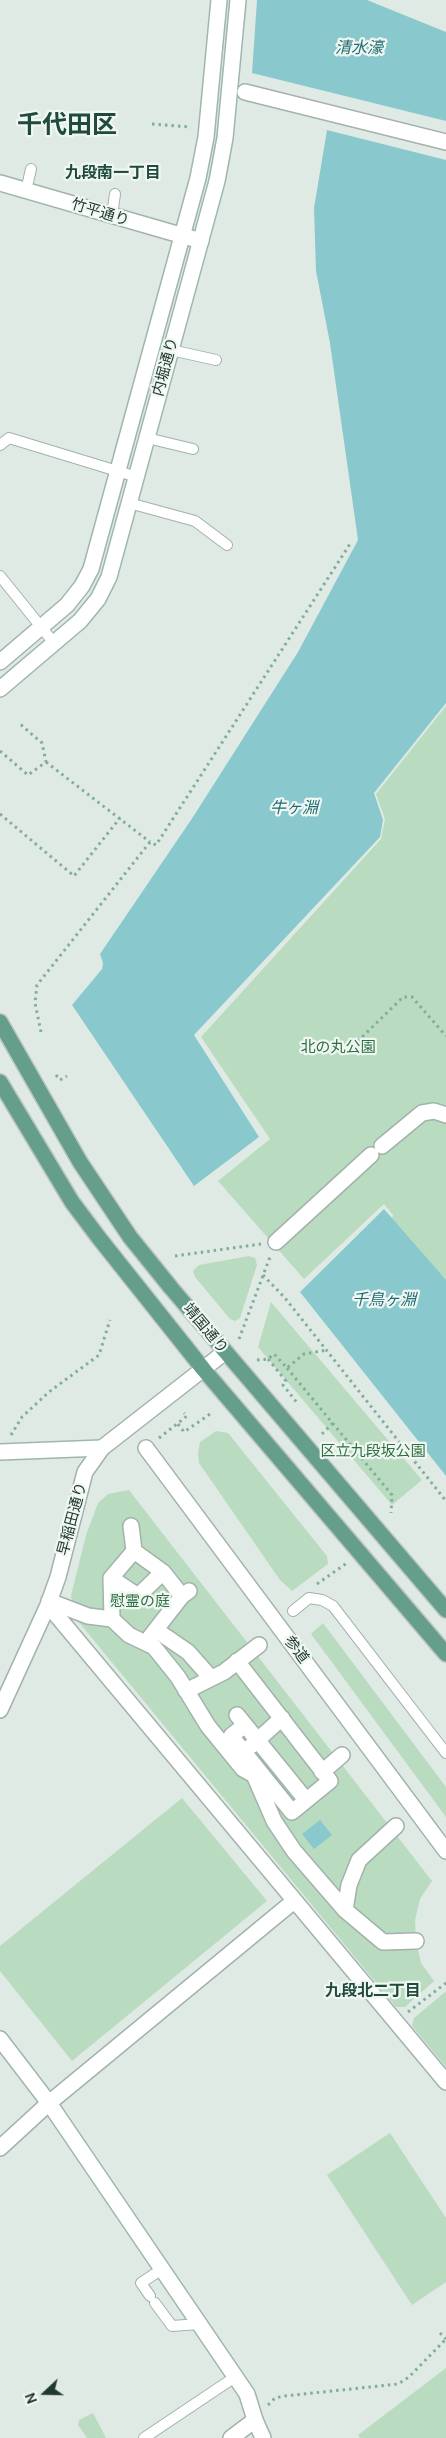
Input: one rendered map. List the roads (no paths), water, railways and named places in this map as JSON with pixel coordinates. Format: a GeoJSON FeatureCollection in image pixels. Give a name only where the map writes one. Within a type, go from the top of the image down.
{"type":"FeatureCollection","features":[{"type":"Feature","properties":{"kind":"main road","name":"靖国通り"},"geometry":{"type":"LineString","coordinates":[[0,1022],[80,1162],[130,1237],[225,1352],[446,1610]]}},
{"type":"Feature","properties":{"kind":"main road","name":"靖国通り"},"geometry":{"type":"LineString","coordinates":[[0,1082],[72,1202],[204,1370],[446,1654]]}},
{"type":"Feature","properties":{"kind":"street","name":"内堀通り"},"geometry":{"type":"LineString","coordinates":[[0,662],[67,604],[82,586],[91,569],[182,237],[206,137],[219,0]]}},
{"type":"Feature","properties":{"kind":"street","name":"内堀通り"},"geometry":{"type":"LineString","coordinates":[[0,689],[80,621],[98,599],[109,577],[217,181],[225,138],[238,0]]}},
{"type":"Feature","properties":{"kind":"street"},"geometry":{"type":"LineString","coordinates":[[245,92],[446,142]]}},
{"type":"Feature","properties":{"kind":"street","name":"竹平通り"},"geometry":{"type":"LineString","coordinates":[[0,183],[201,241]]}},
{"type":"Feature","properties":{"kind":"street"},"geometry":{"type":"LineString","coordinates":[[276,1242],[422,1113],[434,1110],[446,1114]]}},
{"type":"Feature","properties":{"kind":"street","name":"早稲田通り"},"geometry":{"type":"LineString","coordinates":[[0,1710],[49,1603],[85,1472],[102,1448],[225,1352]]}},
{"type":"Feature","properties":{"kind":"street"},"geometry":{"type":"LineString","coordinates":[[0,1452],[102,1448]]}},
{"type":"Feature","properties":{"kind":"street","name":"参道"},"geometry":{"type":"LineString","coordinates":[[146,1448],[446,1851]]}},
{"type":"Feature","properties":{"kind":"street"},"geometry":{"type":"LineString","coordinates":[[131,1526],[134,1551],[163,1572],[185,1594],[145,1642]]}},
{"type":"Feature","properties":{"kind":"street"},"geometry":{"type":"LineString","coordinates":[[112,1619],[111,1578],[134,1551]]}},
{"type":"Feature","properties":{"kind":"street"},"geometry":{"type":"LineString","coordinates":[[111,1578],[138,1596],[163,1572]]}},
{"type":"Feature","properties":{"kind":"street"},"geometry":{"type":"LineString","coordinates":[[49,1603],[88,1616],[112,1619],[129,1635],[154,1647],[186,1691],[208,1726],[243,1769],[254,1775],[274,1821],[294,1851],[345,1910],[383,1942],[416,1941]]}},
{"type":"Feature","properties":{"kind":"street"},"geometry":{"type":"LineString","coordinates":[[49,1603],[294,1901],[446,2082]]}},
{"type":"Feature","properties":{"kind":"street"},"geometry":{"type":"LineString","coordinates":[[156,1630],[188,1652],[211,1678]]}},
{"type":"Feature","properties":{"kind":"street"},"geometry":{"type":"LineString","coordinates":[[186,1691],[237,1662],[259,1645]]}},
{"type":"Feature","properties":{"kind":"street"},"geometry":{"type":"LineString","coordinates":[[237,1662],[330,1781],[292,1812],[231,1736],[241,1720],[306,1800]]}},
{"type":"Feature","properties":{"kind":"street"},"geometry":{"type":"LineString","coordinates":[[244,1752],[282,1718]]}},
{"type":"Feature","properties":{"kind":"street"},"geometry":{"type":"LineString","coordinates":[[322,1772],[342,1754]]}},
{"type":"Feature","properties":{"kind":"street"},"geometry":{"type":"LineString","coordinates":[[259,1771],[273,1759]]}},
{"type":"Feature","properties":{"kind":"street"},"geometry":{"type":"LineString","coordinates":[[274,1790],[288,1777]]}},
{"type":"Feature","properties":{"kind":"street"},"geometry":{"type":"LineString","coordinates":[[345,1910],[349,1885],[359,1860],[396,1826]]}},
{"type":"Feature","properties":{"kind":"street"},"geometry":{"type":"LineString","coordinates":[[0,2148],[49,2103],[294,1901]]}},
{"type":"Feature","properties":{"kind":"street"},"geometry":{"type":"LineString","coordinates":[[0,2040],[49,2103],[247,2394],[256,2420],[257,2429],[263,2438]]}},
{"type":"Feature","properties":{"kind":"street"},"geometry":{"type":"LineString","coordinates":[[231,2438],[256,2420]]}},
{"type":"Feature","properties":{"kind":"lane"},"geometry":{"type":"LineString","coordinates":[[26,191],[32,169]]}},
{"type":"Feature","properties":{"kind":"lane"},"geometry":{"type":"LineString","coordinates":[[112,216],[115,194]]}},
{"type":"Feature","properties":{"kind":"lane"},"geometry":{"type":"LineString","coordinates":[[171,350],[216,360]]}},
{"type":"Feature","properties":{"kind":"lane"},"geometry":{"type":"LineString","coordinates":[[0,445],[9,438],[137,477]]}},
{"type":"Feature","properties":{"kind":"lane"},"geometry":{"type":"LineString","coordinates":[[147,438],[192,449]]}},
{"type":"Feature","properties":{"kind":"lane"},"geometry":{"type":"LineString","coordinates":[[129,503],[195,521],[226,545]]}},
{"type":"Feature","properties":{"kind":"lane"},"geometry":{"type":"LineString","coordinates":[[0,576],[54,643]]}},
{"type":"Feature","properties":{"kind":"lane"},"geometry":{"type":"LineString","coordinates":[[293,1611],[309,1598],[322,1600],[333,1606],[446,1753]]}},
{"type":"Feature","properties":{"kind":"lane"},"geometry":{"type":"LineString","coordinates":[[162,2269],[141,2283],[152,2300],[172,2326],[199,2324]]}},
{"type":"Feature","properties":{"kind":"lane"},"geometry":{"type":"LineString","coordinates":[[144,2438],[234,2377]]}},
{"type":"Feature","properties":{"kind":"water","name":"清水濠"},"geometry":{"type":"Polygon","coordinates":[[[257,0],[367,0],[446,32],[446,121],[252,73],[257,0]]]}},
{"type":"Feature","properties":{"kind":"water","name":"牛ヶ淵"},"geometry":{"type":"Polygon","coordinates":[[[327,130],[446,160],[446,703],[374,793],[383,820],[380,837],[194,1035],[259,1137],[194,1186],[72,1005],[102,969],[103,963],[100,954],[193,817],[298,652],[358,540],[330,343],[316,271],[314,208],[327,130]]]}},
{"type":"Feature","properties":{"kind":"water","name":"千鳥ヶ淵"},"geometry":{"type":"Polygon","coordinates":[[[384,1209],[446,1280],[446,1476],[300,1292],[384,1209]]]}},
{"type":"Feature","properties":{"kind":"water"},"geometry":{"type":"Polygon","coordinates":[[[320,1820],[332,1835],[314,1849],[302,1834],[320,1820]]]}},
{"type":"Feature","properties":{"kind":"district","name":"千代田区"},"geometry":{"type":"Point","coordinates":[67,126]}},
{"type":"Feature","properties":{"kind":"district","name":"九段南一丁目"},"geometry":{"type":"Point","coordinates":[113,174]}},
{"type":"Feature","properties":{"kind":"district","name":"九段北二丁目"},"geometry":{"type":"Point","coordinates":[373,1992]}},
{"type":"Feature","properties":{"kind":"park label","name":"北の丸公園"},"geometry":{"type":"Point","coordinates":[338,1048]}},
{"type":"Feature","properties":{"kind":"park label","name":"区立九段坂公園"},"geometry":{"type":"Point","coordinates":[373,1452]}},
{"type":"Feature","properties":{"kind":"park label","name":"慰霊の庭"},"geometry":{"type":"Point","coordinates":[140,1602]}}]}
